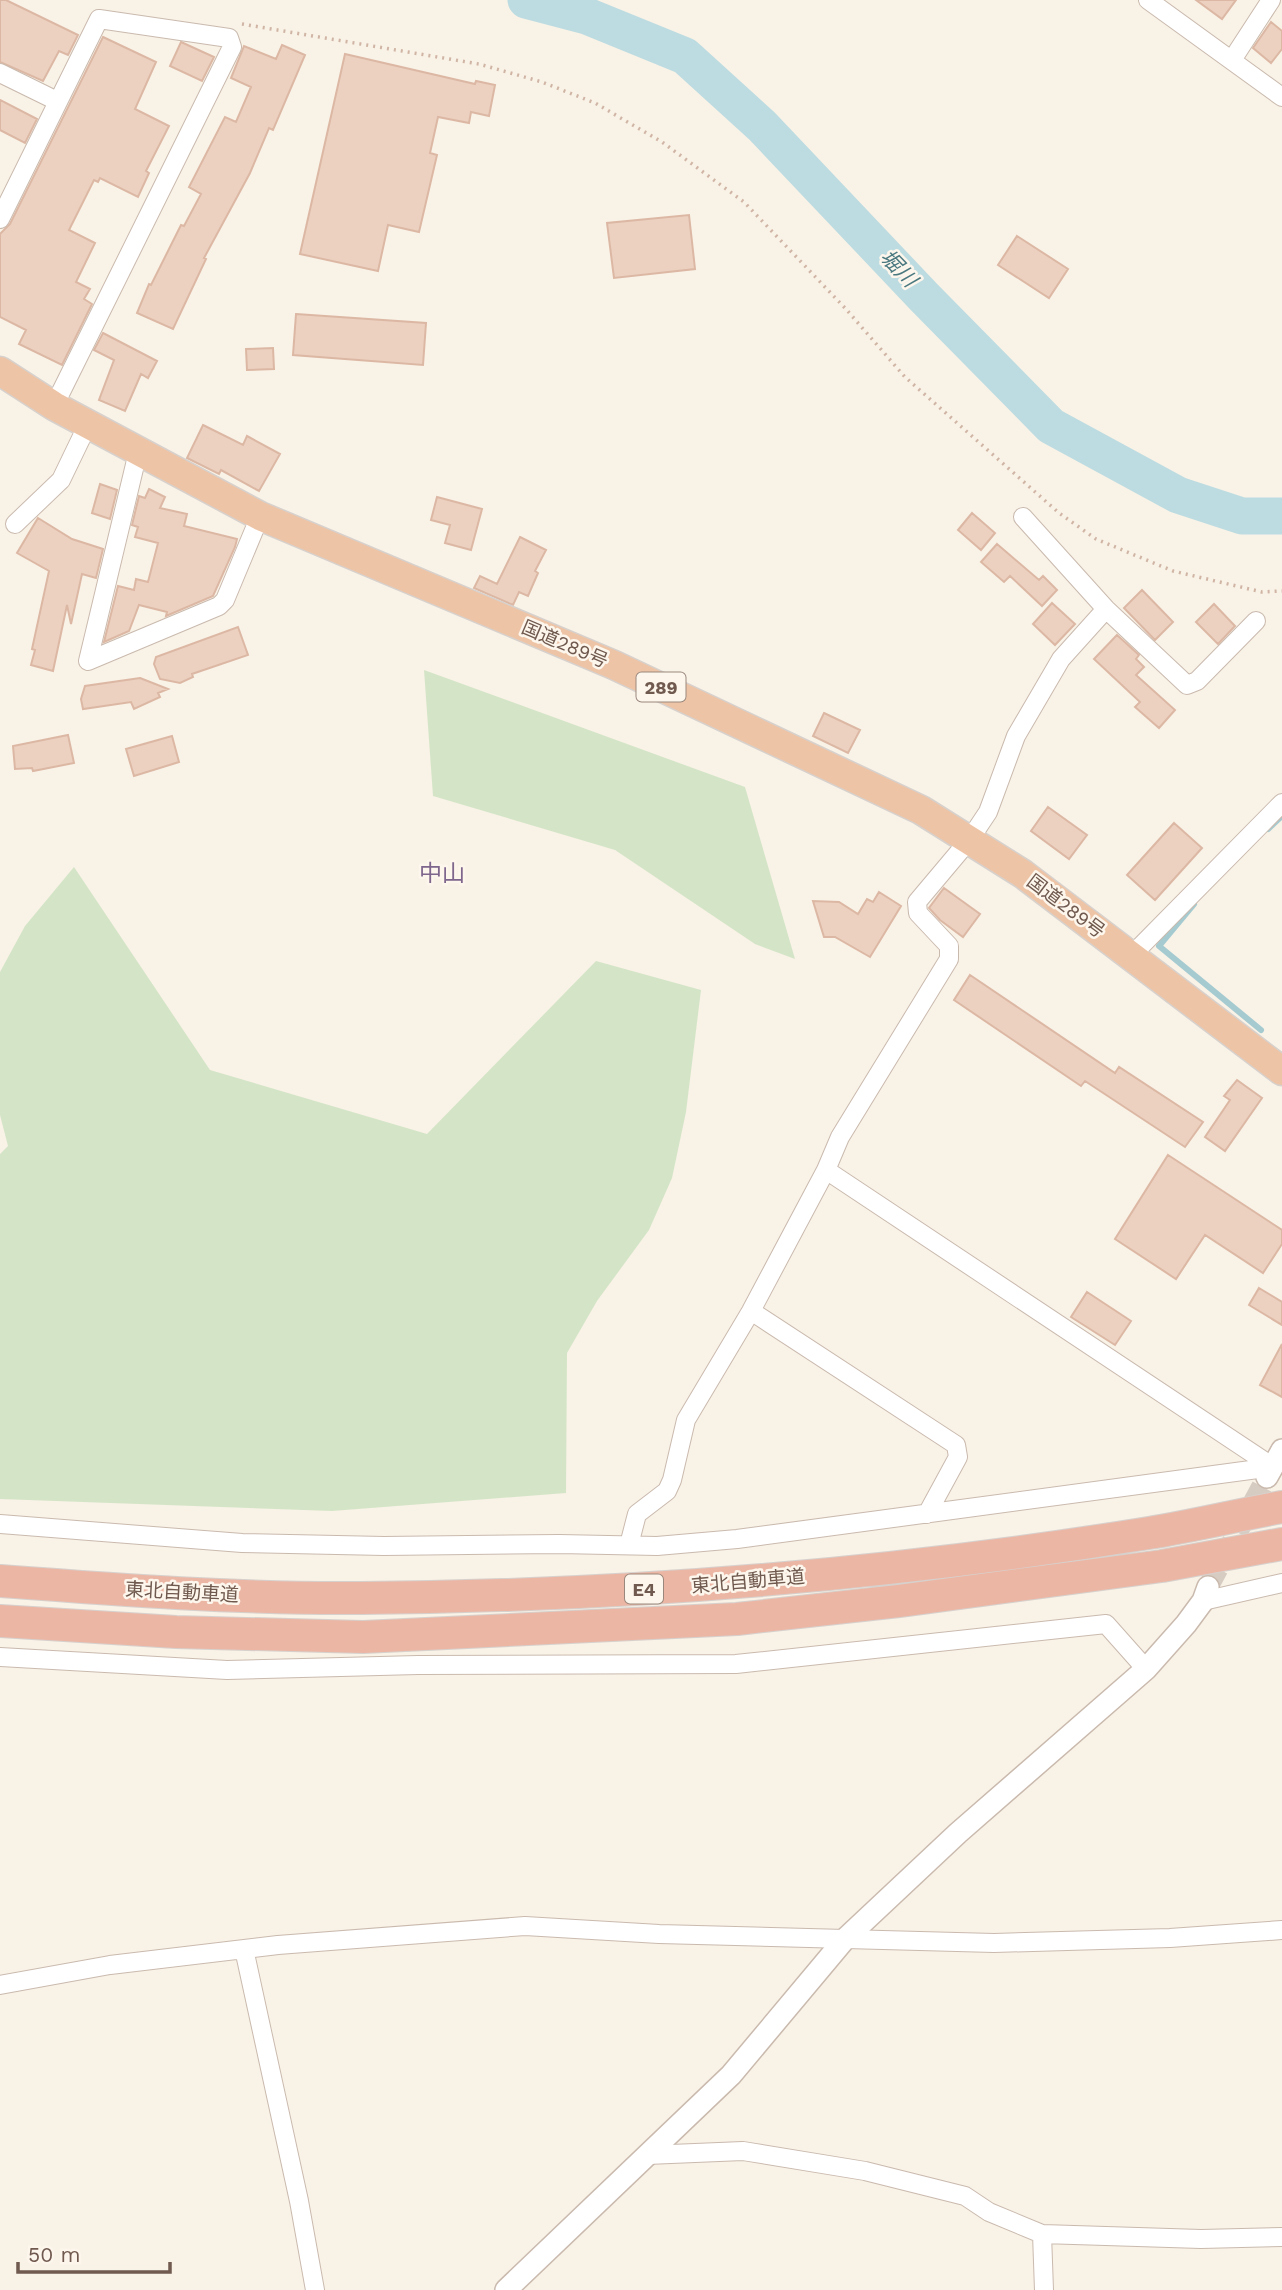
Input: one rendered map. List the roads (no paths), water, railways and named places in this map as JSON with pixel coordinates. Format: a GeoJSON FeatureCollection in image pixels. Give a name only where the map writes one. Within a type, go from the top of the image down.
{"type":"FeatureCollection","features":[{"type":"Feature","properties":{"kind":"highway","name":"国道289号"},"geometry":{"type":"LineString","coordinates":[[0,371],[54,406],[260,516],[614,665],[921,810],[1023,874],[1282,1071]]}},
{"type":"Feature","properties":{"kind":"highway","name":"東北自動車道"},"geometry":{"type":"LineString","coordinates":[[0,1581],[174,1594],[360,1598],[551,1594],[729,1584],[1022,1552],[1152,1532],[1282,1507]]}},
{"type":"Feature","properties":{"kind":"highway","name":"東北自動車道"},"geometry":{"type":"LineString","coordinates":[[0,1621],[176,1632],[363,1637],[737,1619],[899,1601],[1162,1566],[1282,1544]]}},
{"type":"Feature","properties":{"kind":"street"},"geometry":{"type":"LineString","coordinates":[[1148,0],[1282,97]]}},
{"type":"Feature","properties":{"kind":"street"},"geometry":{"type":"LineString","coordinates":[[1232,60],[1271,0]]}},
{"type":"Feature","properties":{"kind":"street"},"geometry":{"type":"LineString","coordinates":[[0,219],[99,19],[229,38],[232,47],[54,406]]}},
{"type":"Feature","properties":{"kind":"street"},"geometry":{"type":"LineString","coordinates":[[0,73],[57,101]]}},
{"type":"Feature","properties":{"kind":"street"},"geometry":{"type":"LineString","coordinates":[[15,524],[61,480],[88,424]]}},
{"type":"Feature","properties":{"kind":"street"},"geometry":{"type":"LineString","coordinates":[[138,452],[88,661],[219,606],[225,600],[260,516]]}},
{"type":"Feature","properties":{"kind":"street"},"geometry":{"type":"LineString","coordinates":[[1023,517],[1106,609],[1187,685],[1197,681],[1256,621]]}},
{"type":"Feature","properties":{"kind":"street"},"geometry":{"type":"LineString","coordinates":[[629,1545],[637,1514],[667,1491],[686,1420],[751,1311],[826,1170],[840,1137],[949,959],[949,946],[918,913],[917,902],[970,839],[988,812],[1016,736],[1061,659],[1106,609]]}},
{"type":"Feature","properties":{"kind":"street"},"geometry":{"type":"LineString","coordinates":[[1131,956],[1282,803]]}},
{"type":"Feature","properties":{"kind":"street"},"geometry":{"type":"LineString","coordinates":[[826,1170],[1274,1465]]}},
{"type":"Feature","properties":{"kind":"street"},"geometry":{"type":"LineString","coordinates":[[751,1311],[956,1445],[958,1457],[927,1514]]}},
{"type":"Feature","properties":{"kind":"street"},"geometry":{"type":"LineString","coordinates":[[0,1524],[242,1543],[657,1546],[737,1539],[1274,1465]]}},
{"type":"Feature","properties":{"kind":"street"},"geometry":{"type":"LineString","coordinates":[[506,2290],[731,2074],[844,1940],[958,1833],[1146,1669],[1206,1594],[1282,1583]]}},
{"type":"Feature","properties":{"kind":"street"},"geometry":{"type":"LineString","coordinates":[[0,1657],[227,1670],[418,1665],[736,1664],[1105,1624],[1146,1669]]}},
{"type":"Feature","properties":{"kind":"street"},"geometry":{"type":"LineString","coordinates":[[0,1985],[110,1965],[244,1949],[525,1926],[659,1934],[844,1940],[1034,1942],[1170,1938],[1282,1930]]}},
{"type":"Feature","properties":{"kind":"street"},"geometry":{"type":"LineString","coordinates":[[244,1949],[299,2201],[315,2290]]}},
{"type":"Feature","properties":{"kind":"street"},"geometry":{"type":"LineString","coordinates":[[647,2155],[743,2151],[865,2171],[965,2196],[989,2212],[1042,2234],[1201,2239],[1282,2237]]}},
{"type":"Feature","properties":{"kind":"street"},"geometry":{"type":"LineString","coordinates":[[1042,2234],[1044,2290]]}},
{"type":"Feature","properties":{"kind":"waterway","name":"堀川"},"geometry":{"type":"LineString","coordinates":[[526,0],[587,16],[685,56],[762,126],[1051,426],[1178,495],[1242,516],[1282,516]]}},
{"type":"Feature","properties":{"kind":"waterway"},"geometry":{"type":"LineString","coordinates":[[1268,829],[1282,816]]}},
{"type":"Feature","properties":{"kind":"waterway"},"geometry":{"type":"LineString","coordinates":[[1194,904],[1159,946],[1261,1030]]}},
{"type":"Feature","properties":{"kind":"tunnel"},"geometry":{"type":"LineString","coordinates":[[1208,1587],[1267,1477]]}},
{"type":"Feature","properties":{"kind":"district","name":"中山"},"geometry":{"type":"Point","coordinates":[442,873]}}]}
